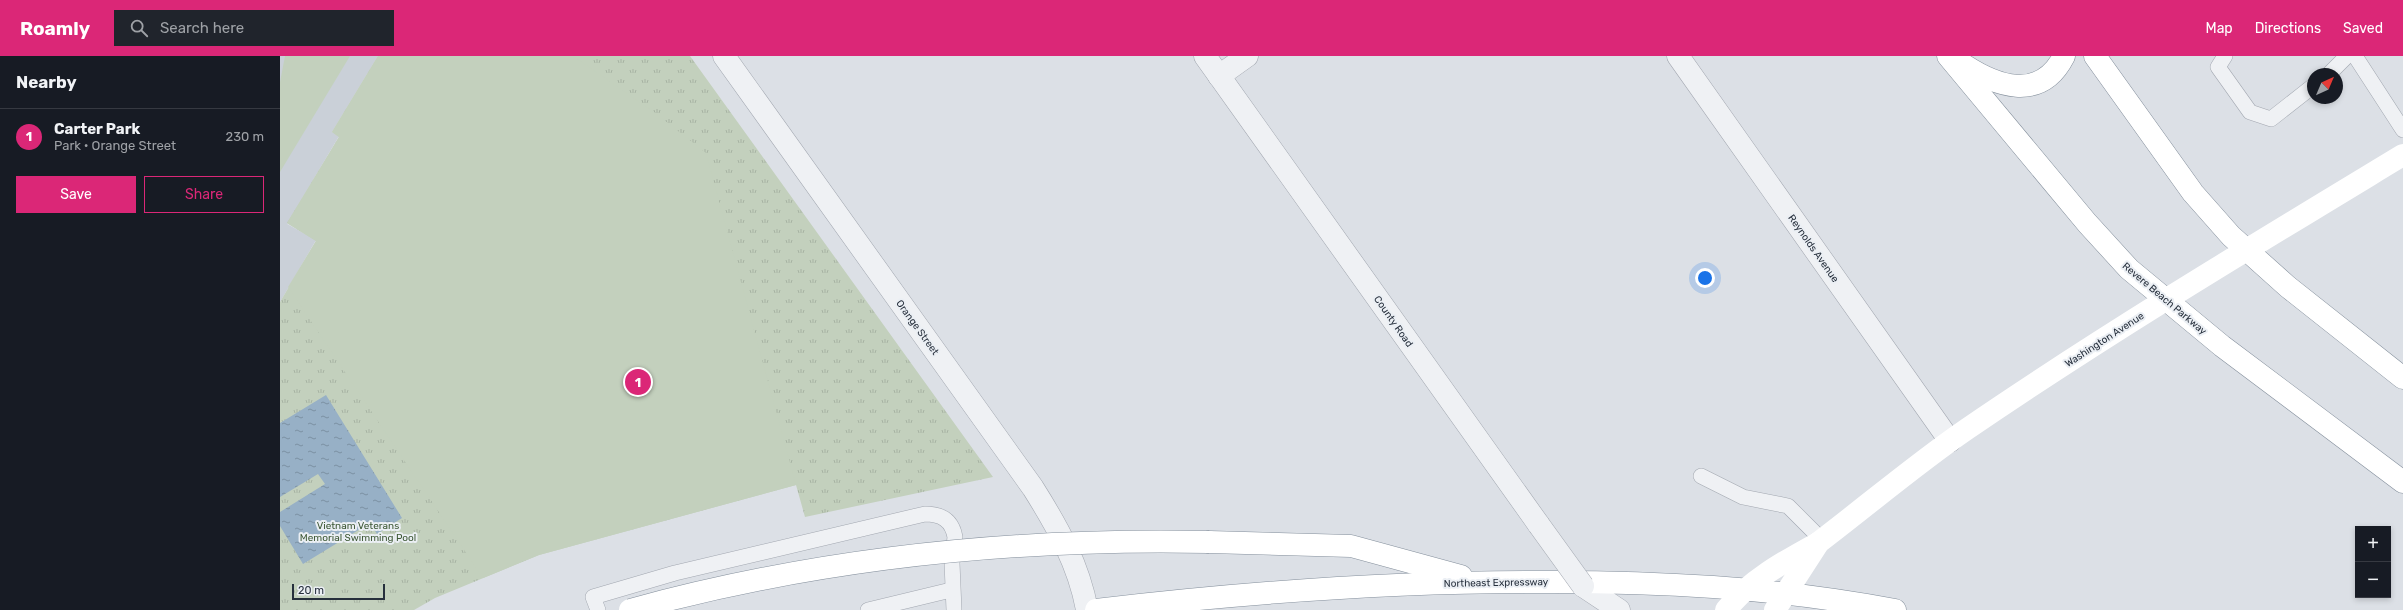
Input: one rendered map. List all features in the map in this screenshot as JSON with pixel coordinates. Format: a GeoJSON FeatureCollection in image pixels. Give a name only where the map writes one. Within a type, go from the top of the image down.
{"type":"FeatureCollection","features":[{"type":"Feature","properties":{"kind":"main road","name":"Revere Beach Parkway"},"geometry":{"type":"LineString","coordinates":[[1948,56],[2100,237],[2129,269],[2165,299],[2403,482]]}},
{"type":"Feature","properties":{"kind":"main road"},"geometry":{"type":"LineString","coordinates":[[1952,56],[1983,77],[2013,86],[2028,85],[2044,79],[2055,71],[2064,56]]}},
{"type":"Feature","properties":{"kind":"main road"},"geometry":{"type":"LineString","coordinates":[[2095,56],[2192,193],[2246,251],[2403,378]]}},
{"type":"Feature","properties":{"kind":"main road","name":"Washington Avenue"},"geometry":{"type":"LineString","coordinates":[[1726,610],[1758,579],[1820,541],[1950,441],[2165,299],[2403,155]]}},
{"type":"Feature","properties":{"kind":"main road","name":"Washington Avenue"},"geometry":{"type":"LineString","coordinates":[[1775,610],[1820,541]]}},
{"type":"Feature","properties":{"kind":"main road"},"geometry":{"type":"LineString","coordinates":[[630,610],[780,575],[911,555],[1071,542],[1209,542],[1351,546],[1483,582]]}},
{"type":"Feature","properties":{"kind":"main road","name":"Northeast Expressway"},"geometry":{"type":"LineString","coordinates":[[1096,610],[1340,588],[1483,582],[1605,581],[1711,585],[1794,594],[1895,610]]}},
{"type":"Feature","properties":{"kind":"street","name":"Orange Street"},"geometry":{"type":"LineString","coordinates":[[724,56],[1033,488],[1067,547],[1082,586],[1088,610]]}},
{"type":"Feature","properties":{"kind":"street","name":"County Road"},"geometry":{"type":"LineString","coordinates":[[1205,56],[1601,610]]}},
{"type":"Feature","properties":{"kind":"street"},"geometry":{"type":"LineString","coordinates":[[1219,76],[1247,56]]}},
{"type":"Feature","properties":{"kind":"street","name":"Reynolds Avenue"},"geometry":{"type":"LineString","coordinates":[[1678,56],[1950,441]]}},
{"type":"Feature","properties":{"kind":"street","name":"County Road"},"geometry":{"type":"LineString","coordinates":[[1583,586],[1618,610]]}},
{"type":"Feature","properties":{"kind":"lane"},"geometry":{"type":"LineString","coordinates":[[2225,56],[2218,67],[2250,112],[2271,119],[2307,91]]}},
{"type":"Feature","properties":{"kind":"lane"},"geometry":{"type":"LineString","coordinates":[[2335,68],[2347,56]]}},
{"type":"Feature","properties":{"kind":"lane"},"geometry":{"type":"LineString","coordinates":[[2355,56],[2403,130]]}},
{"type":"Feature","properties":{"kind":"lane"},"geometry":{"type":"LineString","coordinates":[[1701,476],[1738,495],[1758,501],[1779,502],[1788,506],[1820,541]]}},
{"type":"Feature","properties":{"kind":"lane"},"geometry":{"type":"LineString","coordinates":[[598,610],[593,597],[645,580],[925,514],[942,517],[949,522],[954,529],[955,537],[951,590],[954,610]]}},
{"type":"Feature","properties":{"kind":"lane"},"geometry":{"type":"LineString","coordinates":[[868,610],[951,590]]}},
{"type":"Feature","properties":{"kind":"shaded area"},"geometry":{"type":"Polygon","coordinates":[[[280,56],[378,56],[332,132],[339,136],[287,224],[316,240],[280,302],[280,56]]]}},
{"type":"Feature","properties":{"kind":"green space"},"geometry":{"type":"Polygon","coordinates":[[[285,56],[350,56],[280,172],[280,82],[285,56]]]}},
{"type":"Feature","properties":{"kind":"green space","name":"Vietnam Veterans Memorial Swimming Pool"},"geometry":{"type":"Polygon","coordinates":[[[378,56],[690,56],[993,477],[805,517],[796,485],[539,555],[435,598],[414,610],[280,610],[280,302],[316,241],[287,223],[339,137],[332,132],[378,56]]]}},
{"type":"Feature","properties":{"kind":"green space"},"geometry":{"type":"Polygon","coordinates":[[[378,56],[573,56],[654,112],[706,153],[796,485],[539,555],[483,578],[288,287],[316,241],[287,223],[339,137],[332,132],[378,56]]]}},
{"type":"Feature","properties":{"kind":"water"},"geometry":{"type":"Polygon","coordinates":[[[326,395],[402,518],[377,534],[370,523],[303,564],[280,526],[280,512],[325,484],[318,474],[280,497],[280,423],[326,395]]]}},
{"type":"Feature","properties":{"kind":"place","name":"Carter Park"},"geometry":{"type":"Point","coordinates":[638,382]}}]}
